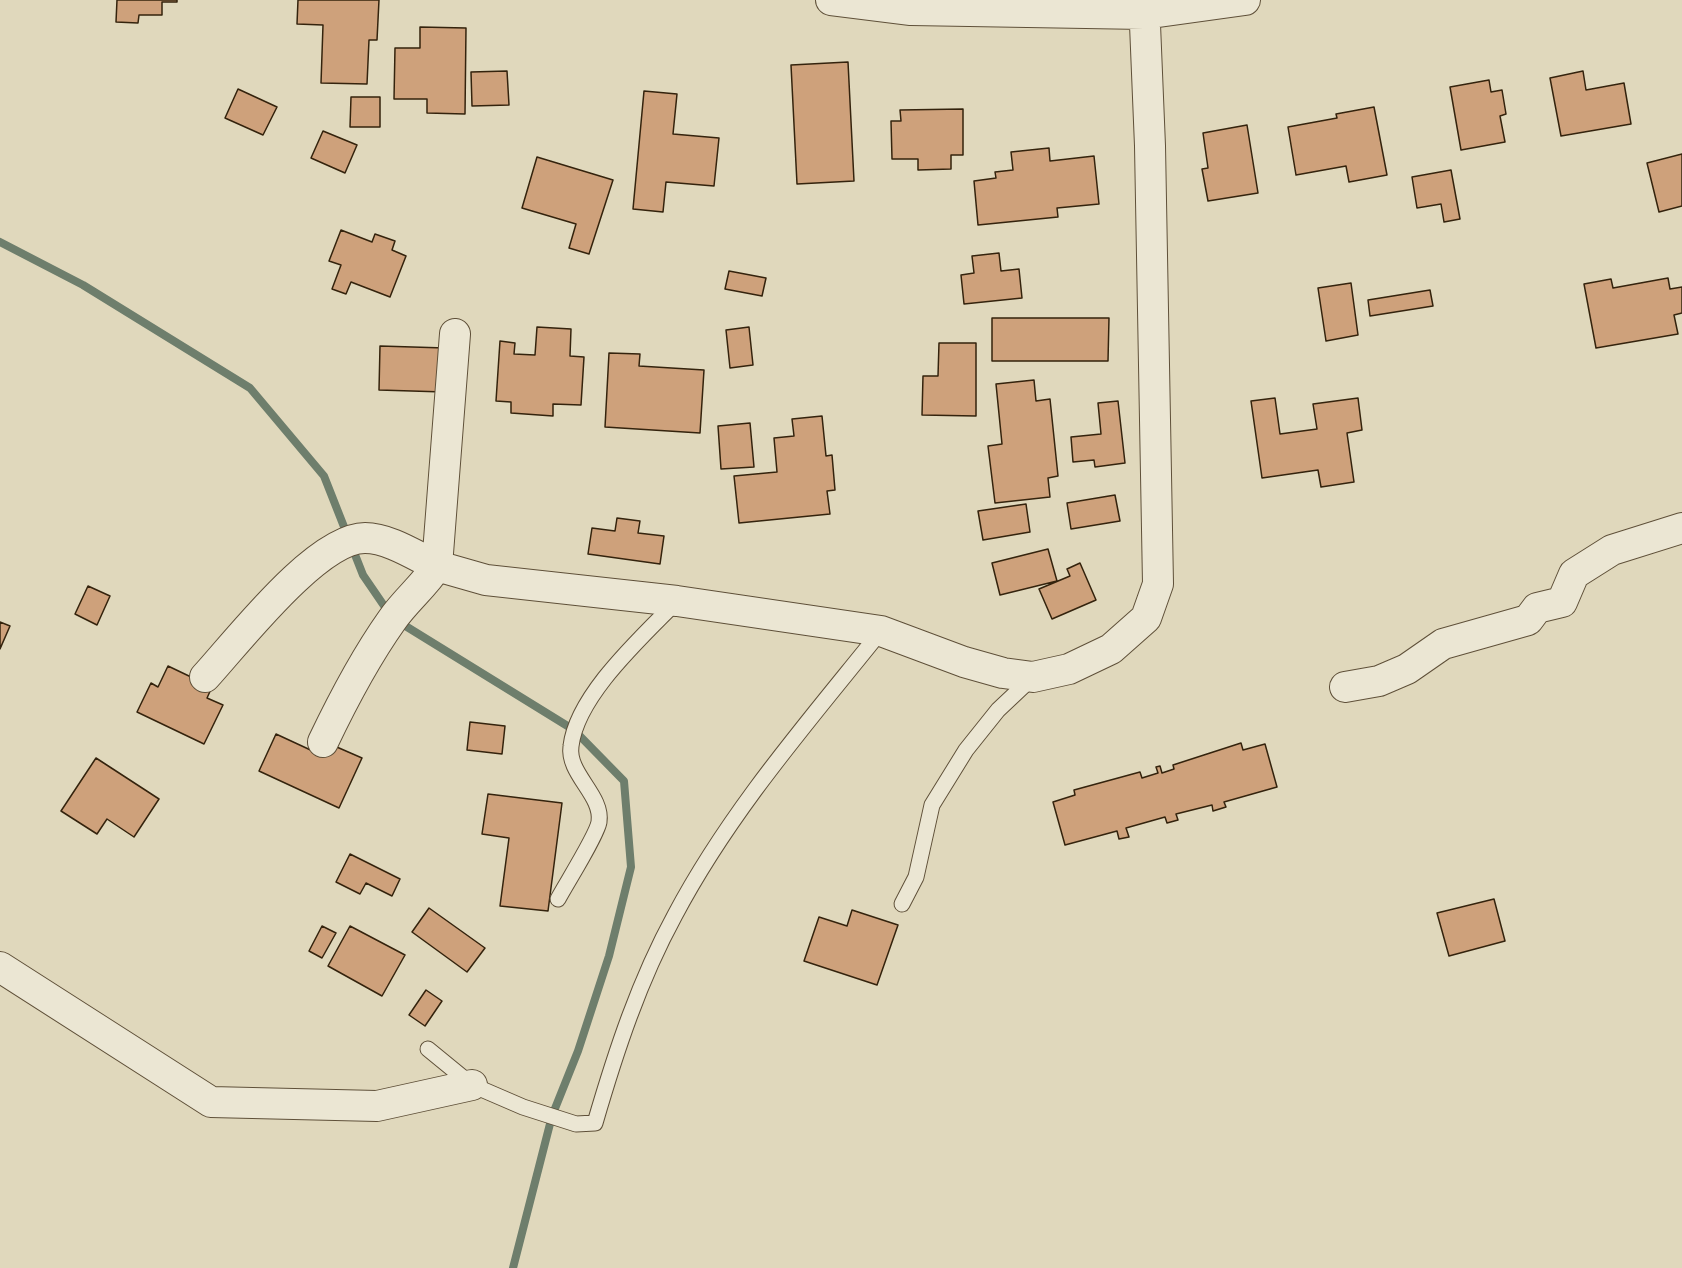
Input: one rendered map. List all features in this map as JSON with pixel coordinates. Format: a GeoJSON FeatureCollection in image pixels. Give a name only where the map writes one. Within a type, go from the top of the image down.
{"type":"FeatureCollection","features":[{"type":"Feature","properties":{"kind":"street"},"geometry":{"type":"LineString","coordinates":[[831,0],[911,10],[1144,7],[1245,0]]}},
{"type":"Feature","properties":{"kind":"street"},"geometry":{"type":"LineString","coordinates":[[206,677],[308,566],[349,540],[367,538],[390,544],[437,566],[486,580],[677,601],[881,631],[964,662],[1003,673],[1033,676],[1069,669],[1111,649],[1146,618],[1158,584],[1151,158],[1144,7]]}},
{"type":"Feature","properties":{"kind":"street"},"geometry":{"type":"LineString","coordinates":[[323,742],[348,691],[393,618],[422,589],[437,566],[455,334]]}},
{"type":"Feature","properties":{"kind":"street"},"geometry":{"type":"LineString","coordinates":[[1345,687],[1379,681],[1407,669],[1443,644],[1528,620],[1537,608],[1562,602],[1574,574],[1612,550],[1682,528]]}},
{"type":"Feature","properties":{"kind":"street"},"geometry":{"type":"LineString","coordinates":[[0,967],[211,1102],[377,1106],[472,1085]]}},
{"type":"Feature","properties":{"kind":"lane"},"geometry":{"type":"LineString","coordinates":[[558,899],[599,823],[597,807],[578,775],[570,749],[577,717],[624,655],[677,601]]}},
{"type":"Feature","properties":{"kind":"lane"},"geometry":{"type":"LineString","coordinates":[[428,1049],[472,1085],[523,1107],[576,1124],[595,1123],[619,1042],[675,914],[747,798],[881,631]]}},
{"type":"Feature","properties":{"kind":"lane"},"geometry":{"type":"LineString","coordinates":[[902,904],[916,878],[932,805],[966,750],[998,710],[1033,676]]}},
{"type":"Feature","properties":{"kind":"building"},"geometry":{"type":"Polygon","coordinates":[[[117,0],[177,0],[177,2],[162,2],[162,15],[139,15],[138,23],[116,22],[117,0]]]}},
{"type":"Feature","properties":{"kind":"building"},"geometry":{"type":"Polygon","coordinates":[[[298,0],[379,0],[377,40],[369,40],[367,84],[321,83],[323,25],[297,24],[298,0]]]}},
{"type":"Feature","properties":{"kind":"building"},"geometry":{"type":"Polygon","coordinates":[[[420,27],[466,28],[465,114],[427,113],[427,99],[394,99],[395,48],[420,48],[420,27]]]}},
{"type":"Feature","properties":{"kind":"building"},"geometry":{"type":"Polygon","coordinates":[[[848,62],[854,181],[797,184],[791,65],[848,62]]]}},
{"type":"Feature","properties":{"kind":"building"},"geometry":{"type":"Polygon","coordinates":[[[507,71],[509,105],[472,106],[471,72],[507,71]]]}},
{"type":"Feature","properties":{"kind":"building"},"geometry":{"type":"Polygon","coordinates":[[[1583,71],[1586,90],[1624,83],[1631,124],[1561,136],[1550,78],[1583,71]]]}},
{"type":"Feature","properties":{"kind":"building"},"geometry":{"type":"Polygon","coordinates":[[[1489,80],[1491,92],[1502,90],[1506,114],[1500,116],[1505,142],[1461,150],[1450,87],[1489,80]]]}},
{"type":"Feature","properties":{"kind":"building"},"geometry":{"type":"Polygon","coordinates":[[[238,89],[277,107],[263,135],[225,118],[238,89]]]}},
{"type":"Feature","properties":{"kind":"building"},"geometry":{"type":"Polygon","coordinates":[[[644,91],[677,94],[673,134],[719,138],[714,186],[666,182],[663,212],[633,209],[644,91]]]}},
{"type":"Feature","properties":{"kind":"building"},"geometry":{"type":"Polygon","coordinates":[[[351,97],[380,97],[380,127],[350,127],[351,97]]]}},
{"type":"Feature","properties":{"kind":"building"},"geometry":{"type":"Polygon","coordinates":[[[1374,107],[1387,175],[1349,182],[1346,166],[1296,175],[1288,127],[1337,118],[1336,114],[1374,107]]]}},
{"type":"Feature","properties":{"kind":"building"},"geometry":{"type":"Polygon","coordinates":[[[963,109],[963,155],[951,155],[951,169],[918,170],[918,159],[892,159],[891,121],[901,121],[900,110],[963,109]]]}},
{"type":"Feature","properties":{"kind":"building"},"geometry":{"type":"Polygon","coordinates":[[[1247,125],[1258,193],[1208,201],[1202,169],[1208,168],[1203,133],[1247,125]]]}},
{"type":"Feature","properties":{"kind":"building"},"geometry":{"type":"Polygon","coordinates":[[[323,131],[357,145],[345,173],[311,158],[323,131]]]}},
{"type":"Feature","properties":{"kind":"building"},"geometry":{"type":"Polygon","coordinates":[[[1049,148],[1050,161],[1094,156],[1099,204],[1057,208],[1058,217],[978,225],[974,181],[996,178],[995,172],[1013,170],[1011,152],[1049,148]]]}},
{"type":"Feature","properties":{"kind":"building"},"geometry":{"type":"Polygon","coordinates":[[[1682,154],[1682,206],[1659,212],[1647,163],[1682,154]]]}},
{"type":"Feature","properties":{"kind":"building"},"geometry":{"type":"Polygon","coordinates":[[[537,157],[613,180],[589,254],[569,248],[576,224],[522,208],[537,157]]]}},
{"type":"Feature","properties":{"kind":"building"},"geometry":{"type":"Polygon","coordinates":[[[1451,170],[1460,219],[1444,222],[1441,204],[1417,208],[1412,177],[1451,170]]]}},
{"type":"Feature","properties":{"kind":"building"},"geometry":{"type":"Polygon","coordinates":[[[341,230],[372,242],[375,234],[395,241],[392,250],[406,256],[390,297],[351,282],[346,294],[332,289],[341,265],[329,261],[341,230]]]}},
{"type":"Feature","properties":{"kind":"building"},"geometry":{"type":"Polygon","coordinates":[[[999,253],[1001,271],[1019,269],[1022,298],[964,304],[961,275],[974,273],[972,256],[999,253]]]}},
{"type":"Feature","properties":{"kind":"building"},"geometry":{"type":"Polygon","coordinates":[[[729,271],[766,278],[762,296],[725,289],[729,271]]]}},
{"type":"Feature","properties":{"kind":"building"},"geometry":{"type":"Polygon","coordinates":[[[1668,278],[1670,289],[1682,287],[1682,313],[1674,315],[1678,334],[1596,348],[1584,284],[1611,279],[1613,288],[1668,278]]]}},
{"type":"Feature","properties":{"kind":"building"},"geometry":{"type":"Polygon","coordinates":[[[1351,283],[1358,335],[1326,341],[1318,288],[1351,283]]]}},
{"type":"Feature","properties":{"kind":"building"},"geometry":{"type":"Polygon","coordinates":[[[1430,290],[1433,306],[1370,316],[1368,300],[1430,290]]]}},
{"type":"Feature","properties":{"kind":"building"},"geometry":{"type":"Polygon","coordinates":[[[992,318],[1109,318],[1108,361],[992,361],[992,318]]]}},
{"type":"Feature","properties":{"kind":"building"},"geometry":{"type":"Polygon","coordinates":[[[537,327],[571,329],[570,356],[584,357],[581,405],[553,404],[553,416],[511,413],[511,402],[496,401],[500,341],[515,343],[514,354],[535,355],[537,327]]]}},
{"type":"Feature","properties":{"kind":"building"},"geometry":{"type":"Polygon","coordinates":[[[749,327],[753,365],[730,368],[726,330],[749,327]]]}},
{"type":"Feature","properties":{"kind":"building"},"geometry":{"type":"Polygon","coordinates":[[[939,343],[976,343],[976,416],[922,415],[923,376],[938,376],[939,343]]]}},
{"type":"Feature","properties":{"kind":"building"},"geometry":{"type":"Polygon","coordinates":[[[380,346],[445,348],[444,392],[379,390],[380,346]]]}},
{"type":"Feature","properties":{"kind":"building"},"geometry":{"type":"Polygon","coordinates":[[[609,353],[640,354],[639,366],[704,370],[700,433],[605,427],[609,353]]]}},
{"type":"Feature","properties":{"kind":"building"},"geometry":{"type":"Polygon","coordinates":[[[1034,380],[1036,401],[1050,399],[1058,476],[1048,478],[1050,497],[995,503],[988,446],[1002,444],[996,384],[1034,380]]]}},
{"type":"Feature","properties":{"kind":"building"},"geometry":{"type":"Polygon","coordinates":[[[1275,398],[1280,434],[1317,429],[1313,404],[1358,398],[1362,430],[1347,433],[1354,482],[1321,487],[1318,470],[1262,478],[1251,401],[1275,398]]]}},
{"type":"Feature","properties":{"kind":"building"},"geometry":{"type":"Polygon","coordinates":[[[1118,401],[1125,463],[1095,467],[1094,460],[1073,462],[1071,437],[1101,434],[1098,403],[1118,401]]]}},
{"type":"Feature","properties":{"kind":"building"},"geometry":{"type":"Polygon","coordinates":[[[822,416],[826,456],[832,455],[835,490],[827,491],[830,514],[739,523],[734,476],[777,472],[774,438],[794,436],[792,419],[822,416]]]}},
{"type":"Feature","properties":{"kind":"building"},"geometry":{"type":"Polygon","coordinates":[[[750,423],[754,467],[721,469],[718,426],[750,423]]]}},
{"type":"Feature","properties":{"kind":"building"},"geometry":{"type":"Polygon","coordinates":[[[1115,495],[1120,521],[1071,529],[1067,503],[1115,495]]]}},
{"type":"Feature","properties":{"kind":"building"},"geometry":{"type":"Polygon","coordinates":[[[1026,504],[1030,532],[983,540],[978,511],[1026,504]]]}},
{"type":"Feature","properties":{"kind":"building"},"geometry":{"type":"Polygon","coordinates":[[[617,518],[640,521],[638,533],[664,536],[660,564],[588,554],[592,528],[615,531],[617,518]]]}},
{"type":"Feature","properties":{"kind":"building"},"geometry":{"type":"Polygon","coordinates":[[[1048,549],[1057,581],[1000,595],[992,563],[1048,549]]]}},
{"type":"Feature","properties":{"kind":"building"},"geometry":{"type":"Polygon","coordinates":[[[1080,563],[1096,600],[1052,619],[1039,589],[1070,576],[1067,569],[1080,563]]]}},
{"type":"Feature","properties":{"kind":"building"},"geometry":{"type":"Polygon","coordinates":[[[88,586],[110,596],[97,625],[75,614],[88,586]]]}},
{"type":"Feature","properties":{"kind":"building"},"geometry":{"type":"Polygon","coordinates":[[[0,622],[10,626],[0,649],[0,622]]]}},
{"type":"Feature","properties":{"kind":"building"},"geometry":{"type":"Polygon","coordinates":[[[168,666],[212,687],[207,698],[223,705],[204,744],[137,712],[151,683],[158,687],[168,666]]]}},
{"type":"Feature","properties":{"kind":"building"},"geometry":{"type":"Polygon","coordinates":[[[470,722],[505,726],[502,754],[467,750],[470,722]]]}},
{"type":"Feature","properties":{"kind":"building"},"geometry":{"type":"Polygon","coordinates":[[[276,734],[317,753],[323,741],[362,758],[339,808],[259,771],[276,734]]]}},
{"type":"Feature","properties":{"kind":"building"},"geometry":{"type":"Polygon","coordinates":[[[1241,743],[1243,750],[1265,744],[1277,787],[1224,802],[1226,807],[1213,811],[1212,805],[1176,814],[1178,820],[1167,823],[1165,817],[1126,828],[1129,837],[1119,839],[1117,831],[1065,845],[1053,802],[1075,795],[1074,790],[1140,772],[1142,778],[1158,773],[1156,767],[1160,766],[1162,773],[1174,769],[1173,765],[1241,743]]]}},
{"type":"Feature","properties":{"kind":"building"},"geometry":{"type":"Polygon","coordinates":[[[96,758],[159,799],[134,837],[107,819],[97,834],[61,811],[96,758]]]}},
{"type":"Feature","properties":{"kind":"building"},"geometry":{"type":"Polygon","coordinates":[[[488,794],[562,803],[548,911],[500,906],[509,838],[482,834],[488,794]]]}},
{"type":"Feature","properties":{"kind":"building"},"geometry":{"type":"Polygon","coordinates":[[[350,854],[400,879],[392,896],[366,883],[360,894],[336,882],[350,854]]]}},
{"type":"Feature","properties":{"kind":"building"},"geometry":{"type":"Polygon","coordinates":[[[1494,899],[1505,941],[1449,956],[1437,913],[1494,899]]]}},
{"type":"Feature","properties":{"kind":"building"},"geometry":{"type":"Polygon","coordinates":[[[429,908],[485,948],[467,972],[412,932],[429,908]]]}},
{"type":"Feature","properties":{"kind":"building"},"geometry":{"type":"Polygon","coordinates":[[[852,910],[898,925],[877,985],[804,961],[819,917],[847,926],[852,910]]]}},
{"type":"Feature","properties":{"kind":"building"},"geometry":{"type":"Polygon","coordinates":[[[322,926],[336,933],[322,958],[309,951],[322,926]]]}},
{"type":"Feature","properties":{"kind":"building"},"geometry":{"type":"Polygon","coordinates":[[[350,926],[405,955],[382,996],[328,966],[350,926]]]}},
{"type":"Feature","properties":{"kind":"building"},"geometry":{"type":"Polygon","coordinates":[[[426,990],[442,1001],[425,1026],[409,1015],[426,990]]]}},
{"type":"Feature","properties":{"kind":"waterway"},"geometry":{"type":"LineString","coordinates":[[0,242],[83,285],[250,388],[324,476],[363,575],[389,613]]}},
{"type":"Feature","properties":{"kind":"waterway"},"geometry":{"type":"LineString","coordinates":[[399,622],[574,730],[624,781],[631,867],[609,956],[578,1051],[552,1116],[513,1268]]}}]}
